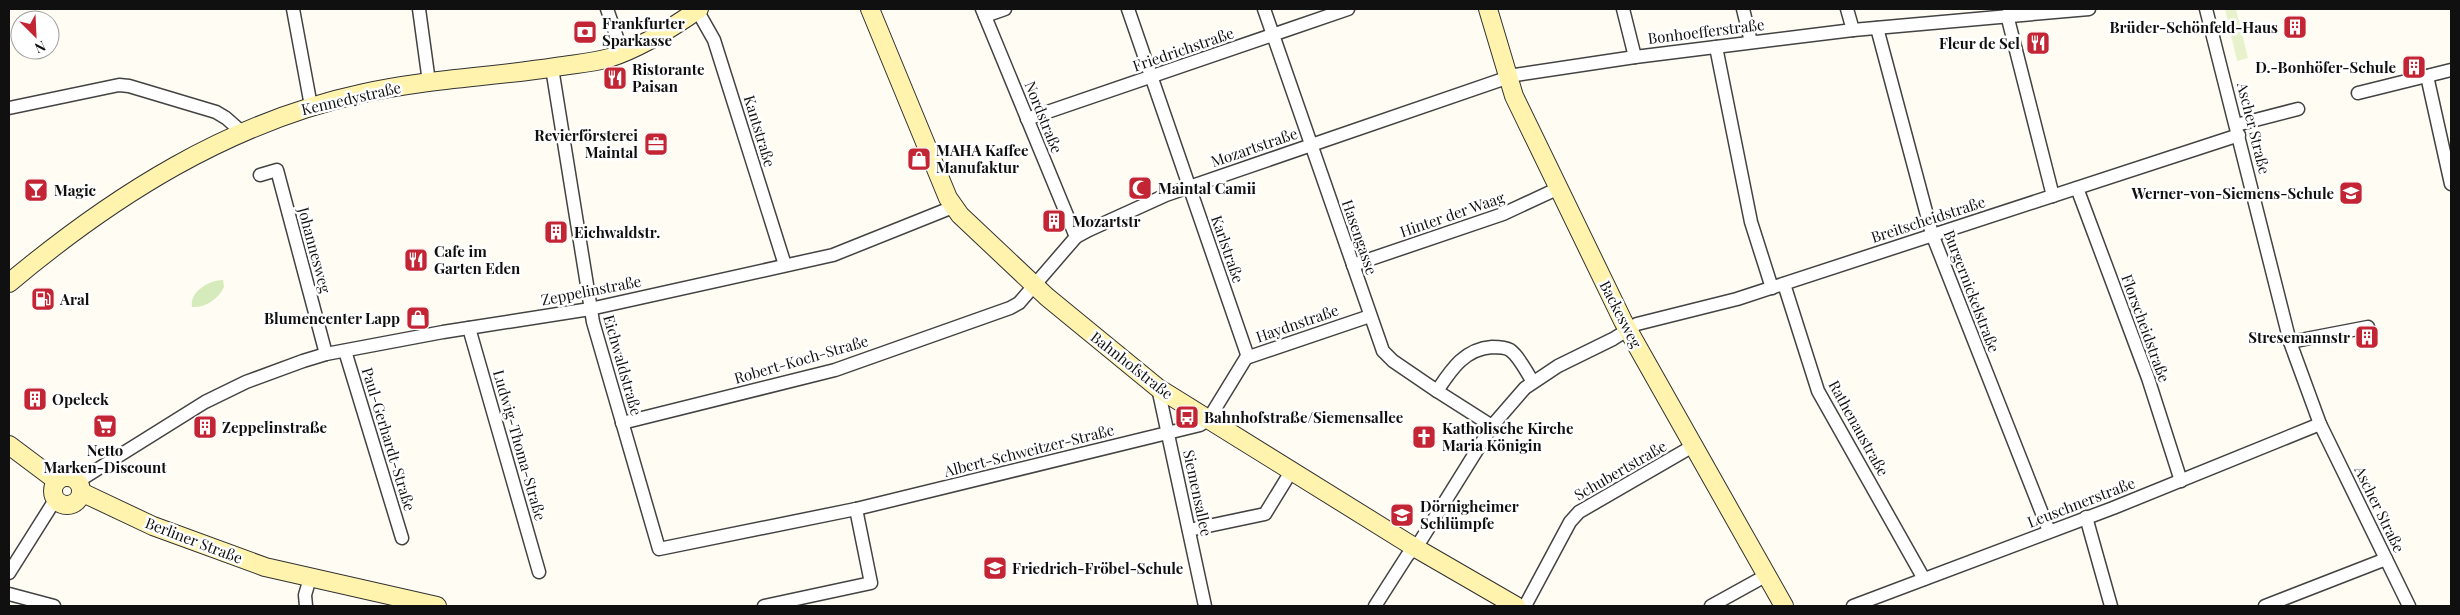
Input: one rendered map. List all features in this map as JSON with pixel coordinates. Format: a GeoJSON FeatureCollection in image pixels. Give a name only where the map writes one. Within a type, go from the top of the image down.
{"type":"FeatureCollection","features":[{"type":"Feature","properties":{"kind":"street"},"geometry":{"type":"LineString","coordinates":[[293,9],[311,106]]}},
{"type":"Feature","properties":{"kind":"street"},"geometry":{"type":"LineString","coordinates":[[419,9],[429,82]]}},
{"type":"Feature","properties":{"kind":"street"},"geometry":{"type":"LineString","coordinates":[[607,9],[622,52]]}},
{"type":"Feature","properties":{"kind":"street","name":"Kennedystraße"},"geometry":{"type":"LineString","coordinates":[[9,283],[62,240],[151,178],[186,158],[243,133],[311,106],[366,92],[429,82],[552,68],[597,60],[642,43],[698,9]]}},
{"type":"Feature","properties":{"kind":"street","name":"Kantstraße"},"geometry":{"type":"LineString","coordinates":[[698,9],[714,40],[785,265]]}},
{"type":"Feature","properties":{"kind":"street","name":"Bahnhofstraße"},"geometry":{"type":"LineString","coordinates":[[870,9],[953,207],[1034,285],[1158,388],[1414,547],[1516,606]]}},
{"type":"Feature","properties":{"kind":"street"},"geometry":{"type":"LineString","coordinates":[[984,12],[1006,9]]}},
{"type":"Feature","properties":{"kind":"street","name":"Karlstraße"},"geometry":{"type":"LineString","coordinates":[[1128,9],[1248,357]]}},
{"type":"Feature","properties":{"kind":"street","name":"Hasengasse"},"geometry":{"type":"LineString","coordinates":[[1264,9],[1381,346],[1387,356],[1492,426]]}},
{"type":"Feature","properties":{"kind":"street","name":"Friedrichstraße"},"geometry":{"type":"LineString","coordinates":[[1027,119],[1348,9]]}},
{"type":"Feature","properties":{"kind":"street","name":"Backesweg"},"geometry":{"type":"LineString","coordinates":[[1488,9],[1514,96],[1627,330],[1784,606]]}},
{"type":"Feature","properties":{"kind":"street"},"geometry":{"type":"LineString","coordinates":[[1623,9],[1634,57]]}},
{"type":"Feature","properties":{"kind":"street"},"geometry":{"type":"LineString","coordinates":[[1743,9],[1752,42]]}},
{"type":"Feature","properties":{"kind":"street"},"geometry":{"type":"LineString","coordinates":[[1847,9],[1852,30]]}},
{"type":"Feature","properties":{"kind":"street","name":"Bonhoefferstraße"},"geometry":{"type":"LineString","coordinates":[[1507,77],[1537,70],[1852,30],[2089,9]]}},
{"type":"Feature","properties":{"kind":"street","name":"Ascher Straße"},"geometry":{"type":"LineString","coordinates":[[2206,9],[2290,342],[2320,424],[2409,606]]}},
{"type":"Feature","properties":{"kind":"street","name":"Nordstraße"},"geometry":{"type":"LineString","coordinates":[[984,12],[1076,237]]}},
{"type":"Feature","properties":{"kind":"street"},"geometry":{"type":"LineString","coordinates":[[2011,15],[2053,196]]}},
{"type":"Feature","properties":{"kind":"street","name":"Burgernickelstraße"},"geometry":{"type":"LineString","coordinates":[[1877,28],[1932,234],[2049,531]]}},
{"type":"Feature","properties":{"kind":"street","name":"Rathenaustraße"},"geometry":{"type":"LineString","coordinates":[[1716,46],[1751,222],[1778,286],[1818,391],[1924,579]]}},
{"type":"Feature","properties":{"kind":"street","name":"Eichwaldstraße"},"geometry":{"type":"LineString","coordinates":[[552,68],[590,309],[659,549]]}},
{"type":"Feature","properties":{"kind":"street"},"geometry":{"type":"LineString","coordinates":[[2358,93],[2451,70]]}},
{"type":"Feature","properties":{"kind":"street"},"geometry":{"type":"LineString","coordinates":[[2427,76],[2451,184]]}},
{"type":"Feature","properties":{"kind":"street","name":"Mozartstraße"},"geometry":{"type":"LineString","coordinates":[[1034,285],[1076,237],[1190,187],[1507,77]]}},
{"type":"Feature","properties":{"kind":"street"},"geometry":{"type":"LineString","coordinates":[[9,108],[105,87],[129,86],[216,112],[243,133]]}},
{"type":"Feature","properties":{"kind":"street","name":"Breitscheidstraße"},"geometry":{"type":"LineString","coordinates":[[1375,606],[1492,426],[1533,382],[1636,324],[1712,306],[1778,286],[2077,188],[2298,109]]}},
{"type":"Feature","properties":{"kind":"street","name":"Johannesweg"},"geometry":{"type":"LineString","coordinates":[[260,175],[277,170],[326,354]]}},
{"type":"Feature","properties":{"kind":"street","name":"Hinter der Waag"},"geometry":{"type":"LineString","coordinates":[[1353,265],[1503,214],[1559,188]]}},
{"type":"Feature","properties":{"kind":"street","name":"Florscheidstraße"},"geometry":{"type":"LineString","coordinates":[[2077,188],[2148,378],[2181,481]]}},
{"type":"Feature","properties":{"kind":"street","name":"Zeppelinstraße"},"geometry":{"type":"LineString","coordinates":[[79,487],[205,402],[246,382],[326,354],[469,328],[590,309],[833,255],[953,207]]}},
{"type":"Feature","properties":{"kind":"street","name":"Robert-Koch-Straße"},"geometry":{"type":"LineString","coordinates":[[622,424],[849,365],[1010,308],[1019,303],[1034,285]]}},
{"type":"Feature","properties":{"kind":"street","name":"Haydnstraße"},"geometry":{"type":"LineString","coordinates":[[1208,420],[1244,360],[1248,357],[1370,316]]}},
{"type":"Feature","properties":{"kind":"street"},"geometry":{"type":"LineString","coordinates":[[2290,342],[2368,327]]}},
{"type":"Feature","properties":{"kind":"street","name":"Ludwig-Thoma-Straße"},"geometry":{"type":"LineString","coordinates":[[469,328],[539,572]]}},
{"type":"Feature","properties":{"kind":"street"},"geometry":{"type":"LineString","coordinates":[[1437,391],[1460,359],[1482,348],[1492,347],[1507,348],[1512,351],[1533,382]]}},
{"type":"Feature","properties":{"kind":"street","name":"Paul-Gerhardt-Straße"},"geometry":{"type":"LineString","coordinates":[[345,350],[402,538]]}},
{"type":"Feature","properties":{"kind":"street","name":"Siemensallee"},"geometry":{"type":"LineString","coordinates":[[1158,388],[1205,606]]}},
{"type":"Feature","properties":{"kind":"street","name":"Albert-Schweitzer-Straße"},"geometry":{"type":"LineString","coordinates":[[659,549],[856,509],[1169,433],[1200,425],[1208,420]]}},
{"type":"Feature","properties":{"kind":"street","name":"Leuschnerstraße"},"geometry":{"type":"LineString","coordinates":[[1853,606],[2181,481],[2320,424]]}},
{"type":"Feature","properties":{"kind":"street"},"geometry":{"type":"LineString","coordinates":[[9,445],[57,481]]}},
{"type":"Feature","properties":{"kind":"street","name":"Schubertstraße"},"geometry":{"type":"LineString","coordinates":[[1525,606],[1570,522],[1579,512],[1693,446]]}},
{"type":"Feature","properties":{"kind":"street"},"geometry":{"type":"LineString","coordinates":[[1189,530],[1265,514],[1292,470]]}},
{"type":"Feature","properties":{"kind":"street"},"geometry":{"type":"LineString","coordinates":[[9,573],[55,500],[53,489],[57,481],[67,477],[79,487],[78,500],[70,505],[58,503],[55,500]]}},
{"type":"Feature","properties":{"kind":"street","name":"Berliner Straße"},"geometry":{"type":"LineString","coordinates":[[79,487],[140,520],[265,567],[437,606]]}},
{"type":"Feature","properties":{"kind":"street"},"geometry":{"type":"LineString","coordinates":[[764,606],[870,583],[856,509]]}},
{"type":"Feature","properties":{"kind":"street"},"geometry":{"type":"LineString","coordinates":[[2086,517],[2111,606]]}},
{"type":"Feature","properties":{"kind":"street"},"geometry":{"type":"LineString","coordinates":[[2265,606],[2386,559]]}},
{"type":"Feature","properties":{"kind":"street"},"geometry":{"type":"LineString","coordinates":[[1711,606],[1767,575]]}},
{"type":"Feature","properties":{"kind":"street"},"geometry":{"type":"LineString","coordinates":[[306,606],[306,595],[310,578]]}},
{"type":"Feature","properties":{"kind":"street"},"geometry":{"type":"LineString","coordinates":[[9,594],[54,606]]}},
{"type":"Feature","properties":{"kind":"green space"},"geometry":{"type":"Polygon","coordinates":[[[2225,9],[2236,9],[2248,58],[2237,61],[2225,9]]]}},
{"type":"Feature","properties":{"kind":"green space"},"geometry":{"type":"Polygon","coordinates":[[[223,280],[224,287],[215,299],[202,306],[192,307],[194,296],[201,288],[212,282],[223,280]]]}},
{"type":"Feature","properties":{"kind":"place","name":"Brüder-Schönfeld-Haus"},"geometry":{"type":"Point","coordinates":[2295,27]}},
{"type":"Feature","properties":{"kind":"place","name":"Frankfurter Sparkasse"},"geometry":{"type":"Point","coordinates":[585,32]}},
{"type":"Feature","properties":{"kind":"place","name":"Fleur de Sel"},"geometry":{"type":"Point","coordinates":[2038,43]}},
{"type":"Feature","properties":{"kind":"place","name":"D.-Bonhöfer-Schule"},"geometry":{"type":"Point","coordinates":[2414,67]}},
{"type":"Feature","properties":{"kind":"place","name":"Ristorante Paisan"},"geometry":{"type":"Point","coordinates":[615,78]}},
{"type":"Feature","properties":{"kind":"place","name":"Revierförsterei Maintal"},"geometry":{"type":"Point","coordinates":[656,144]}},
{"type":"Feature","properties":{"kind":"place","name":"MAHA Kaffee Manufaktur"},"geometry":{"type":"Point","coordinates":[919,159]}},
{"type":"Feature","properties":{"kind":"place","name":"Maintal Camii"},"geometry":{"type":"Point","coordinates":[1140,188]}},
{"type":"Feature","properties":{"kind":"place","name":"Magic"},"geometry":{"type":"Point","coordinates":[36,190]}},
{"type":"Feature","properties":{"kind":"place","name":"Werner-von-Siemens-Schule"},"geometry":{"type":"Point","coordinates":[2351,193]}},
{"type":"Feature","properties":{"kind":"place","name":"Mozartstr"},"geometry":{"type":"Point","coordinates":[1054,221]}},
{"type":"Feature","properties":{"kind":"place","name":"Eichwaldstr."},"geometry":{"type":"Point","coordinates":[556,232]}},
{"type":"Feature","properties":{"kind":"place","name":"Cafe im Garten Eden"},"geometry":{"type":"Point","coordinates":[416,260]}},
{"type":"Feature","properties":{"kind":"place","name":"Aral"},"geometry":{"type":"Point","coordinates":[43,299]}},
{"type":"Feature","properties":{"kind":"place","name":"Blumencenter Lapp"},"geometry":{"type":"Point","coordinates":[418,318]}},
{"type":"Feature","properties":{"kind":"place","name":"Stresemannstr"},"geometry":{"type":"Point","coordinates":[2367,337]}},
{"type":"Feature","properties":{"kind":"place","name":"Opeleck"},"geometry":{"type":"Point","coordinates":[35,399]}},
{"type":"Feature","properties":{"kind":"place","name":"Bahnhofstraße/Siemensallee"},"geometry":{"type":"Point","coordinates":[1187,417]}},
{"type":"Feature","properties":{"kind":"place","name":"Netto Marken-Discount"},"geometry":{"type":"Point","coordinates":[105,426]}},
{"type":"Feature","properties":{"kind":"place","name":"Zeppelinstraße"},"geometry":{"type":"Point","coordinates":[205,427]}},
{"type":"Feature","properties":{"kind":"place","name":"Katholische Kirche Maria Königin"},"geometry":{"type":"Point","coordinates":[1424,437]}},
{"type":"Feature","properties":{"kind":"place","name":"Dörnigheimer Schlümpfe"},"geometry":{"type":"Point","coordinates":[1402,515]}},
{"type":"Feature","properties":{"kind":"place","name":"Friedrich-Fröbel-Schule"},"geometry":{"type":"Point","coordinates":[995,568]}}]}
